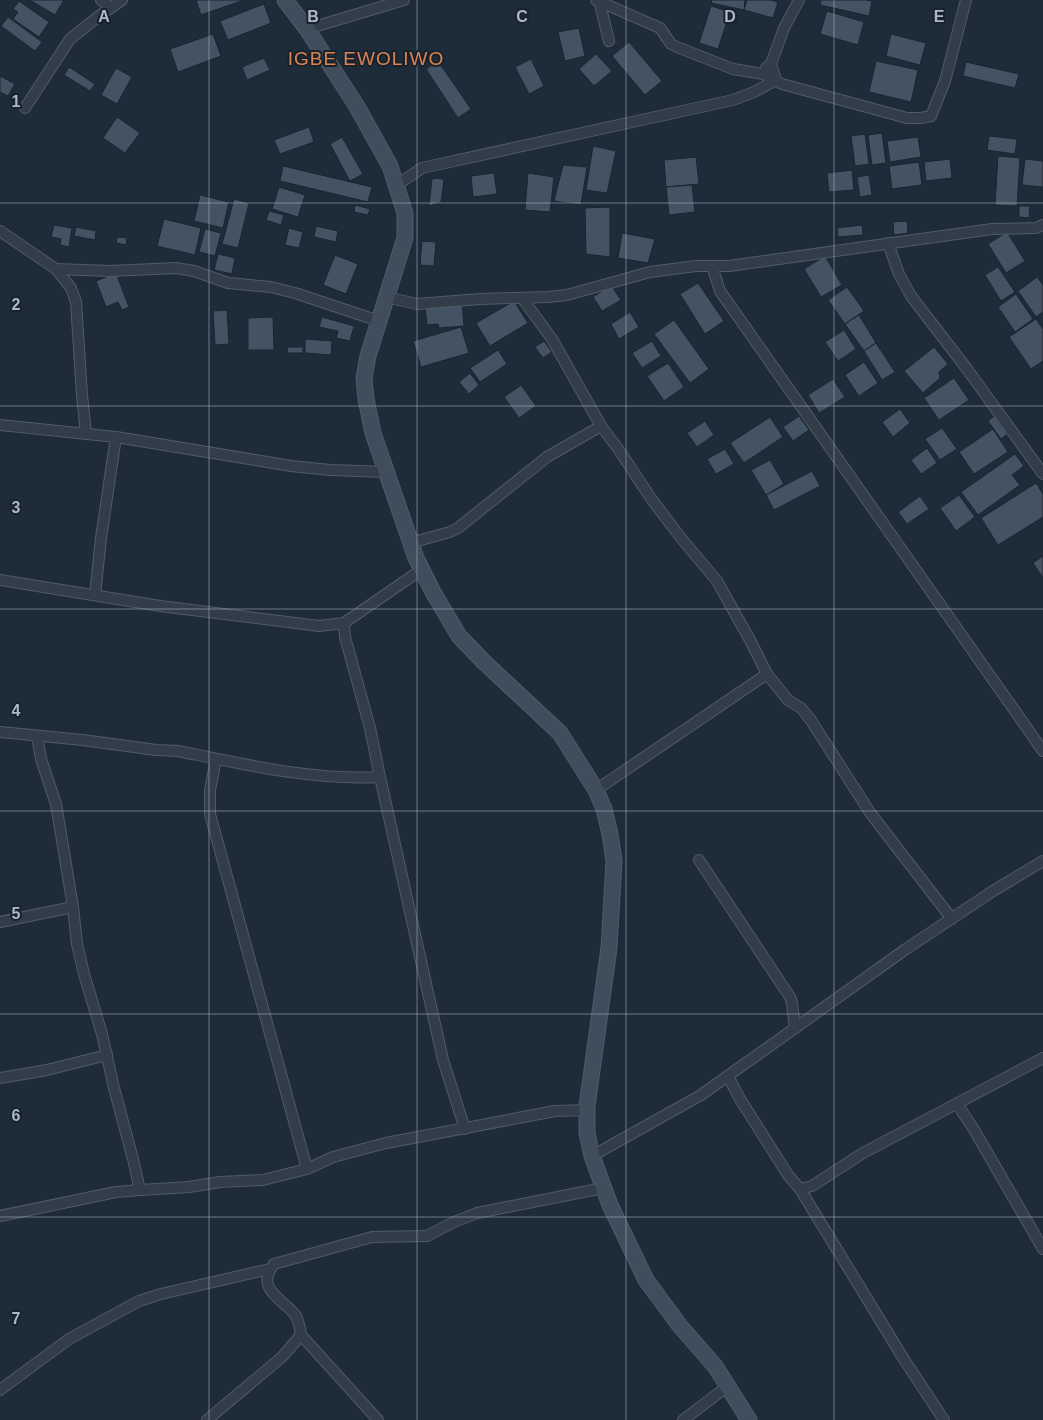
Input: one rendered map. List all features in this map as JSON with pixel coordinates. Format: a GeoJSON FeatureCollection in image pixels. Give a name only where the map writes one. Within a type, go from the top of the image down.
{"type":"FeatureCollection","features":[{"type":"Feature","properties":{"kind":"street"},"geometry":{"type":"LineString","coordinates":[[101,0],[111,7]]}},
{"type":"Feature","properties":{"kind":"street"},"geometry":{"type":"LineString","coordinates":[[24,108],[70,39],[122,0]]}},
{"type":"Feature","properties":{"kind":"street"},"geometry":{"type":"LineString","coordinates":[[285,0],[307,29],[356,105],[390,166],[404,213],[404,238],[395,274],[378,321],[364,378],[373,434],[410,543],[421,570],[459,636],[560,733],[596,790],[604,810],[614,861],[609,948],[587,1110],[587,1133],[592,1156],[610,1205],[646,1280],[680,1326],[715,1366],[749,1420]]}},
{"type":"Feature","properties":{"kind":"street"},"geometry":{"type":"LineString","coordinates":[[307,29],[404,0]]}},
{"type":"Feature","properties":{"kind":"street"},"geometry":{"type":"LineString","coordinates":[[760,73],[771,64],[784,28],[798,0]]}},
{"type":"Feature","properties":{"kind":"street"},"geometry":{"type":"LineString","coordinates":[[598,1],[660,28],[671,44],[732,69],[760,73],[782,84],[907,118],[921,118],[931,116],[945,81],[966,0]]}},
{"type":"Feature","properties":{"kind":"street"},"geometry":{"type":"LineString","coordinates":[[598,1],[609,41]]}},
{"type":"Feature","properties":{"kind":"street"},"geometry":{"type":"LineString","coordinates":[[771,64],[776,80]]}},
{"type":"Feature","properties":{"kind":"street"},"geometry":{"type":"LineString","coordinates":[[397,185],[422,168],[733,100],[754,92],[776,80]]}},
{"type":"Feature","properties":{"kind":"street"},"geometry":{"type":"LineString","coordinates":[[386,297],[417,304],[480,299],[548,298],[567,295],[650,272],[696,266],[729,266],[992,229],[1036,228],[1043,225]]}},
{"type":"Feature","properties":{"kind":"street"},"geometry":{"type":"LineString","coordinates":[[0,231],[56,269],[72,288],[76,302],[86,434]]}},
{"type":"Feature","properties":{"kind":"street"},"geometry":{"type":"LineString","coordinates":[[888,244],[899,274],[911,296],[1043,474]]}},
{"type":"Feature","properties":{"kind":"street"},"geometry":{"type":"LineString","coordinates":[[712,266],[720,292],[1043,752]]}},
{"type":"Feature","properties":{"kind":"street"},"geometry":{"type":"LineString","coordinates":[[56,269],[110,271],[176,268],[194,271],[228,283],[271,287],[295,293],[378,321]]}},
{"type":"Feature","properties":{"kind":"street"},"geometry":{"type":"LineString","coordinates":[[522,298],[552,339],[601,426],[620,450],[650,498],[716,581],[768,674],[788,700],[801,708],[810,719],[871,814],[952,919]]}},
{"type":"Feature","properties":{"kind":"street"},"geometry":{"type":"LineString","coordinates":[[0,425],[116,437],[291,466],[330,470],[386,472]]}},
{"type":"Feature","properties":{"kind":"street"},"geometry":{"type":"LineString","coordinates":[[410,543],[458,528],[547,457],[601,426]]}},
{"type":"Feature","properties":{"kind":"street"},"geometry":{"type":"LineString","coordinates":[[95,595],[101,538],[116,437]]}},
{"type":"Feature","properties":{"kind":"street"},"geometry":{"type":"LineString","coordinates":[[0,580],[160,606],[319,626],[344,623],[421,570]]}},
{"type":"Feature","properties":{"kind":"street"},"geometry":{"type":"LineString","coordinates":[[344,623],[345,637],[370,728],[443,1060],[465,1129]]}},
{"type":"Feature","properties":{"kind":"street"},"geometry":{"type":"LineString","coordinates":[[596,790],[768,674]]}},
{"type":"Feature","properties":{"kind":"street"},"geometry":{"type":"LineString","coordinates":[[0,732],[178,751],[311,774],[360,778],[380,777]]}},
{"type":"Feature","properties":{"kind":"street"},"geometry":{"type":"LineString","coordinates":[[37,736],[41,759],[56,804],[77,944],[107,1055],[140,1190]]}},
{"type":"Feature","properties":{"kind":"street"},"geometry":{"type":"LineString","coordinates":[[216,759],[210,790],[210,814],[307,1168]]}},
{"type":"Feature","properties":{"kind":"street"},"geometry":{"type":"LineString","coordinates":[[699,860],[790,997],[795,1028]]}},
{"type":"Feature","properties":{"kind":"street"},"geometry":{"type":"LineString","coordinates":[[592,1156],[701,1095],[906,949],[1043,861]]}},
{"type":"Feature","properties":{"kind":"street"},"geometry":{"type":"LineString","coordinates":[[0,922],[72,907]]}},
{"type":"Feature","properties":{"kind":"street"},"geometry":{"type":"LineString","coordinates":[[0,1078],[47,1070],[107,1055]]}},
{"type":"Feature","properties":{"kind":"street"},"geometry":{"type":"LineString","coordinates":[[800,1189],[812,1186],[863,1152],[1043,1058]]}},
{"type":"Feature","properties":{"kind":"street"},"geometry":{"type":"LineString","coordinates":[[728,1076],[740,1099],[788,1175],[800,1189],[905,1361],[944,1420]]}},
{"type":"Feature","properties":{"kind":"street"},"geometry":{"type":"LineString","coordinates":[[957,1104],[973,1128],[1043,1249]]}},
{"type":"Feature","properties":{"kind":"street"},"geometry":{"type":"LineString","coordinates":[[0,1216],[116,1192],[189,1187],[220,1182],[263,1180],[307,1168],[333,1157],[386,1143],[555,1110],[587,1110]]}},
{"type":"Feature","properties":{"kind":"street"},"geometry":{"type":"LineString","coordinates":[[378,1420],[301,1335],[296,1316],[272,1294],[268,1286],[270,1269],[274,1264],[372,1237],[427,1236],[454,1222],[478,1213],[604,1188]]}},
{"type":"Feature","properties":{"kind":"street"},"geometry":{"type":"LineString","coordinates":[[0,1390],[69,1338],[139,1301],[161,1294],[270,1269]]}},
{"type":"Feature","properties":{"kind":"street"},"geometry":{"type":"LineString","coordinates":[[207,1420],[282,1357],[301,1335]]}},
{"type":"Feature","properties":{"kind":"street"},"geometry":{"type":"LineString","coordinates":[[683,1420],[728,1386]]}},
{"type":"Feature","properties":{"kind":"building"},"geometry":{"type":"Polygon","coordinates":[[[30,0],[64,0],[55,15],[30,0]]]}},
{"type":"Feature","properties":{"kind":"building"},"geometry":{"type":"Polygon","coordinates":[[[196,0],[244,0],[201,15],[196,0]]]}},
{"type":"Feature","properties":{"kind":"building"},"geometry":{"type":"Polygon","coordinates":[[[712,0],[745,0],[744,10],[711,3],[712,0]]]}},
{"type":"Feature","properties":{"kind":"building"},"geometry":{"type":"Polygon","coordinates":[[[747,0],[771,0],[778,2],[773,18],[744,10],[747,0]]]}},
{"type":"Feature","properties":{"kind":"building"},"geometry":{"type":"Polygon","coordinates":[[[821,0],[872,1],[869,16],[820,5],[821,0]]]}},
{"type":"Feature","properties":{"kind":"building"},"geometry":{"type":"Polygon","coordinates":[[[19,1],[49,22],[39,37],[13,19],[18,12],[13,9],[19,1]]]}},
{"type":"Feature","properties":{"kind":"building"},"geometry":{"type":"Polygon","coordinates":[[[264,4],[271,23],[228,40],[220,21],[264,4]]]}},
{"type":"Feature","properties":{"kind":"building"},"geometry":{"type":"Polygon","coordinates":[[[711,6],[730,12],[718,49],[699,43],[711,6]]]}},
{"type":"Feature","properties":{"kind":"building"},"geometry":{"type":"Polygon","coordinates":[[[827,11],[864,22],[858,45],[820,34],[827,11]]]}},
{"type":"Feature","properties":{"kind":"building"},"geometry":{"type":"Polygon","coordinates":[[[8,17],[42,42],[35,51],[1,26],[8,17]]]}},
{"type":"Feature","properties":{"kind":"building"},"geometry":{"type":"Polygon","coordinates":[[[579,28],[585,56],[565,61],[558,32],[579,28]]]}},
{"type":"Feature","properties":{"kind":"building"},"geometry":{"type":"Polygon","coordinates":[[[213,34],[221,56],[178,72],[170,49],[213,34]]]}},
{"type":"Feature","properties":{"kind":"building"},"geometry":{"type":"Polygon","coordinates":[[[891,34],[926,43],[920,65],[886,56],[891,34]]]}},
{"type":"Feature","properties":{"kind":"building"},"geometry":{"type":"Polygon","coordinates":[[[629,42],[662,81],[645,95],[612,56],[629,42]]]}},
{"type":"Feature","properties":{"kind":"building"},"geometry":{"type":"Polygon","coordinates":[[[596,54],[612,71],[594,86],[579,69],[596,54]]]}},
{"type":"Feature","properties":{"kind":"building"},"geometry":{"type":"Polygon","coordinates":[[[264,58],[270,70],[247,80],[242,67],[264,58]]]}},
{"type":"Feature","properties":{"kind":"building"},"geometry":{"type":"Polygon","coordinates":[[[531,59],[544,86],[529,94],[515,67],[531,59]]]}},
{"type":"Feature","properties":{"kind":"building"},"geometry":{"type":"Polygon","coordinates":[[[438,61],[471,109],[458,118],[426,69],[438,61]]]}},
{"type":"Feature","properties":{"kind":"building"},"geometry":{"type":"Polygon","coordinates":[[[876,61],[918,70],[911,102],[869,92],[876,61]]]}},
{"type":"Feature","properties":{"kind":"building"},"geometry":{"type":"Polygon","coordinates":[[[966,62],[1019,74],[1015,88],[963,76],[966,62]]]}},
{"type":"Feature","properties":{"kind":"building"},"geometry":{"type":"Polygon","coordinates":[[[69,67],[95,84],[90,91],[64,75],[69,67]]]}},
{"type":"Feature","properties":{"kind":"building"},"geometry":{"type":"Polygon","coordinates":[[[116,68],[132,77],[117,104],[101,95],[116,68]]]}},
{"type":"Feature","properties":{"kind":"building"},"geometry":{"type":"Polygon","coordinates":[[[0,76],[15,84],[8,96],[0,92],[0,76]]]}},
{"type":"Feature","properties":{"kind":"building"},"geometry":{"type":"Polygon","coordinates":[[[117,117],[140,133],[125,153],[103,138],[117,117]]]}},
{"type":"Feature","properties":{"kind":"building"},"geometry":{"type":"Polygon","coordinates":[[[309,127],[314,142],[280,154],[274,140],[309,127]]]}},
{"type":"Feature","properties":{"kind":"building"},"geometry":{"type":"Polygon","coordinates":[[[882,133],[886,163],[872,165],[868,135],[882,133]]]}},
{"type":"Feature","properties":{"kind":"building"},"geometry":{"type":"Polygon","coordinates":[[[865,134],[869,164],[855,166],[851,136],[865,134]]]}},
{"type":"Feature","properties":{"kind":"building"},"geometry":{"type":"Polygon","coordinates":[[[989,136],[1017,139],[1015,154],[987,150],[989,136]]]}},
{"type":"Feature","properties":{"kind":"building"},"geometry":{"type":"Polygon","coordinates":[[[342,137],[363,174],[350,181],[330,144],[342,137]]]}},
{"type":"Feature","properties":{"kind":"building"},"geometry":{"type":"Polygon","coordinates":[[[918,137],[921,157],[890,162],[887,141],[918,137]]]}},
{"type":"Feature","properties":{"kind":"building"},"geometry":{"type":"Polygon","coordinates":[[[593,146],[616,151],[607,193],[586,190],[593,146]]]}},
{"type":"Feature","properties":{"kind":"building"},"geometry":{"type":"Polygon","coordinates":[[[998,156],[1020,158],[1017,206],[995,205],[998,156]]]}},
{"type":"Feature","properties":{"kind":"building"},"geometry":{"type":"Polygon","coordinates":[[[696,157],[699,184],[666,187],[664,160],[696,157]]]}},
{"type":"Feature","properties":{"kind":"building"},"geometry":{"type":"Polygon","coordinates":[[[950,159],[952,178],[926,181],[924,162],[950,159]]]}},
{"type":"Feature","properties":{"kind":"building"},"geometry":{"type":"Polygon","coordinates":[[[1025,159],[1043,161],[1043,187],[1022,185],[1025,159]]]}},
{"type":"Feature","properties":{"kind":"building"},"geometry":{"type":"Polygon","coordinates":[[[919,162],[922,185],[892,189],[889,166],[919,162]]]}},
{"type":"Feature","properties":{"kind":"building"},"geometry":{"type":"Polygon","coordinates":[[[563,165],[587,167],[581,205],[554,201],[563,165]]]}},
{"type":"Feature","properties":{"kind":"building"},"geometry":{"type":"Polygon","coordinates":[[[283,166],[372,187],[368,202],[280,181],[283,166]]]}},
{"type":"Feature","properties":{"kind":"building"},"geometry":{"type":"Polygon","coordinates":[[[852,170],[854,190],[829,192],[827,173],[852,170]]]}},
{"type":"Feature","properties":{"kind":"building"},"geometry":{"type":"Polygon","coordinates":[[[494,173],[497,194],[473,197],[471,176],[494,173]]]}},
{"type":"Feature","properties":{"kind":"building"},"geometry":{"type":"Polygon","coordinates":[[[528,173],[554,177],[550,212],[525,210],[528,173]]]}},
{"type":"Feature","properties":{"kind":"building"},"geometry":{"type":"Polygon","coordinates":[[[869,175],[872,195],[860,197],[857,177],[869,175]]]}},
{"type":"Feature","properties":{"kind":"building"},"geometry":{"type":"Polygon","coordinates":[[[439,178],[444,180],[441,202],[429,206],[432,179],[439,178]]]}},
{"type":"Feature","properties":{"kind":"building"},"geometry":{"type":"Polygon","coordinates":[[[692,185],[695,212],[669,215],[666,187],[692,185]]]}},
{"type":"Feature","properties":{"kind":"building"},"geometry":{"type":"Polygon","coordinates":[[[279,187],[305,195],[298,217],[272,209],[279,187]]]}},
{"type":"Feature","properties":{"kind":"building"},"geometry":{"type":"Polygon","coordinates":[[[200,195],[229,202],[223,228],[194,221],[200,195]]]}},
{"type":"Feature","properties":{"kind":"building"},"geometry":{"type":"Polygon","coordinates":[[[234,199],[249,203],[238,248],[222,244],[234,199]]]}},
{"type":"Feature","properties":{"kind":"building"},"geometry":{"type":"Polygon","coordinates":[[[355,205],[370,209],[368,215],[354,212],[355,205]]]}},
{"type":"Feature","properties":{"kind":"building"},"geometry":{"type":"Polygon","coordinates":[[[1019,206],[1030,206],[1029,218],[1019,217],[1019,206]]]}},
{"type":"Feature","properties":{"kind":"building"},"geometry":{"type":"Polygon","coordinates":[[[610,207],[610,257],[586,254],[585,208],[610,207]]]}},
{"type":"Feature","properties":{"kind":"building"},"geometry":{"type":"Polygon","coordinates":[[[269,211],[284,215],[281,225],[266,220],[269,211]]]}},
{"type":"Feature","properties":{"kind":"building"},"geometry":{"type":"Polygon","coordinates":[[[164,219],[201,228],[195,255],[157,246],[164,219]]]}},
{"type":"Feature","properties":{"kind":"building"},"geometry":{"type":"Polygon","coordinates":[[[907,221],[908,233],[894,235],[893,222],[907,221]]]}},
{"type":"Feature","properties":{"kind":"building"},"geometry":{"type":"Polygon","coordinates":[[[54,225],[72,228],[69,247],[60,245],[61,239],[51,237],[54,225]]]}},
{"type":"Feature","properties":{"kind":"building"},"geometry":{"type":"Polygon","coordinates":[[[862,225],[863,235],[838,237],[837,228],[862,225]]]}},
{"type":"Feature","properties":{"kind":"building"},"geometry":{"type":"Polygon","coordinates":[[[316,226],[338,231],[336,242],[314,237],[316,226]]]}},
{"type":"Feature","properties":{"kind":"building"},"geometry":{"type":"Polygon","coordinates":[[[76,227],[96,231],[95,240],[74,236],[76,227]]]}},
{"type":"Feature","properties":{"kind":"building"},"geometry":{"type":"Polygon","coordinates":[[[289,228],[303,232],[299,248],[285,245],[289,228]]]}},
{"type":"Feature","properties":{"kind":"building"},"geometry":{"type":"Polygon","coordinates":[[[205,229],[221,233],[215,256],[199,252],[205,229]]]}},
{"type":"Feature","properties":{"kind":"building"},"geometry":{"type":"Polygon","coordinates":[[[1007,232],[1025,261],[1006,273],[988,244],[1007,232]]]}},
{"type":"Feature","properties":{"kind":"building"},"geometry":{"type":"Polygon","coordinates":[[[622,233],[655,239],[648,263],[618,258],[622,233]]]}},
{"type":"Feature","properties":{"kind":"building"},"geometry":{"type":"Polygon","coordinates":[[[117,237],[127,238],[126,245],[116,243],[117,237]]]}},
{"type":"Feature","properties":{"kind":"building"},"geometry":{"type":"Polygon","coordinates":[[[422,241],[436,242],[434,266],[420,265],[422,241]]]}},
{"type":"Feature","properties":{"kind":"building"},"geometry":{"type":"Polygon","coordinates":[[[218,254],[235,258],[232,274],[214,270],[218,254]]]}},
{"type":"Feature","properties":{"kind":"building"},"geometry":{"type":"Polygon","coordinates":[[[335,255],[358,264],[346,294],[323,285],[335,255]]]}},
{"type":"Feature","properties":{"kind":"building"},"geometry":{"type":"Polygon","coordinates":[[[825,256],[842,285],[821,297],[804,269],[825,256]]]}},
{"type":"Feature","properties":{"kind":"building"},"geometry":{"type":"Polygon","coordinates":[[[998,267],[1015,292],[1001,301],[985,275],[998,267]]]}},
{"type":"Feature","properties":{"kind":"building"},"geometry":{"type":"Polygon","coordinates":[[[116,273],[129,307],[122,310],[118,302],[106,307],[96,281],[116,273]]]}},
{"type":"Feature","properties":{"kind":"building"},"geometry":{"type":"Polygon","coordinates":[[[1037,277],[1043,285],[1043,312],[1036,317],[1018,291],[1037,277]]]}},
{"type":"Feature","properties":{"kind":"building"},"geometry":{"type":"Polygon","coordinates":[[[698,283],[724,321],[705,334],[680,294],[698,283]]]}},
{"type":"Feature","properties":{"kind":"building"},"geometry":{"type":"Polygon","coordinates":[[[611,285],[621,300],[602,311],[593,297],[611,285]]]}},
{"type":"Feature","properties":{"kind":"building"},"geometry":{"type":"Polygon","coordinates":[[[847,287],[864,311],[845,324],[828,300],[847,287]]]}},
{"type":"Feature","properties":{"kind":"building"},"geometry":{"type":"Polygon","coordinates":[[[1016,294],[1033,319],[1015,332],[998,307],[1016,294]]]}},
{"type":"Feature","properties":{"kind":"building"},"geometry":{"type":"Polygon","coordinates":[[[514,301],[528,323],[490,346],[476,323],[514,301]]]}},
{"type":"Feature","properties":{"kind":"building"},"geometry":{"type":"Polygon","coordinates":[[[462,302],[464,326],[439,328],[438,324],[427,325],[425,306],[462,302]]]}},
{"type":"Feature","properties":{"kind":"building"},"geometry":{"type":"Polygon","coordinates":[[[227,310],[229,344],[215,345],[213,311],[227,310]]]}},
{"type":"Feature","properties":{"kind":"building"},"geometry":{"type":"Polygon","coordinates":[[[630,312],[639,327],[619,339],[611,324],[630,312]]]}},
{"type":"Feature","properties":{"kind":"building"},"geometry":{"type":"Polygon","coordinates":[[[859,315],[876,343],[864,351],[845,324],[859,315]]]}},
{"type":"Feature","properties":{"kind":"building"},"geometry":{"type":"Polygon","coordinates":[[[273,317],[274,350],[248,350],[248,318],[273,317]]]}},
{"type":"Feature","properties":{"kind":"building"},"geometry":{"type":"Polygon","coordinates":[[[322,317],[354,326],[350,341],[336,338],[338,331],[319,327],[322,317]]]}},
{"type":"Feature","properties":{"kind":"building"},"geometry":{"type":"Polygon","coordinates":[[[1036,319],[1043,329],[1043,361],[1031,369],[1009,337],[1036,319]]]}},
{"type":"Feature","properties":{"kind":"building"},"geometry":{"type":"Polygon","coordinates":[[[674,320],[709,369],[690,383],[654,334],[674,320]]]}},
{"type":"Feature","properties":{"kind":"building"},"geometry":{"type":"Polygon","coordinates":[[[461,327],[469,353],[421,367],[413,341],[461,327]]]}},
{"type":"Feature","properties":{"kind":"building"},"geometry":{"type":"Polygon","coordinates":[[[844,330],[856,349],[838,361],[825,342],[844,330]]]}},
{"type":"Feature","properties":{"kind":"building"},"geometry":{"type":"Polygon","coordinates":[[[305,339],[332,341],[331,355],[305,353],[305,339]]]}},
{"type":"Feature","properties":{"kind":"building"},"geometry":{"type":"Polygon","coordinates":[[[544,341],[552,352],[543,358],[535,347],[544,341]]]}},
{"type":"Feature","properties":{"kind":"building"},"geometry":{"type":"Polygon","coordinates":[[[652,341],[661,356],[642,368],[632,353],[652,341]]]}},
{"type":"Feature","properties":{"kind":"building"},"geometry":{"type":"Polygon","coordinates":[[[876,343],[895,372],[882,380],[864,351],[876,343]]]}},
{"type":"Feature","properties":{"kind":"building"},"geometry":{"type":"Polygon","coordinates":[[[288,347],[303,347],[303,353],[287,353],[288,347]]]}},
{"type":"Feature","properties":{"kind":"building"},"geometry":{"type":"Polygon","coordinates":[[[934,347],[948,364],[939,372],[940,378],[923,393],[904,371],[934,347]]]}},
{"type":"Feature","properties":{"kind":"building"},"geometry":{"type":"Polygon","coordinates":[[[498,350],[507,364],[480,382],[470,368],[498,350]]]}},
{"type":"Feature","properties":{"kind":"building"},"geometry":{"type":"Polygon","coordinates":[[[864,362],[878,383],[859,396],[845,375],[864,362]]]}},
{"type":"Feature","properties":{"kind":"building"},"geometry":{"type":"Polygon","coordinates":[[[668,363],[684,387],[664,401],[647,376],[668,363]]]}},
{"type":"Feature","properties":{"kind":"building"},"geometry":{"type":"Polygon","coordinates":[[[470,373],[479,385],[469,394],[459,382],[470,373]]]}},
{"type":"Feature","properties":{"kind":"building"},"geometry":{"type":"Polygon","coordinates":[[[954,378],[969,400],[939,420],[924,398],[954,378]]]}},
{"type":"Feature","properties":{"kind":"building"},"geometry":{"type":"Polygon","coordinates":[[[833,379],[845,397],[819,413],[808,395],[833,379]]]}},
{"type":"Feature","properties":{"kind":"building"},"geometry":{"type":"Polygon","coordinates":[[[521,385],[536,406],[519,418],[504,397],[521,385]]]}},
{"type":"Feature","properties":{"kind":"building"},"geometry":{"type":"Polygon","coordinates":[[[900,409],[910,423],[893,437],[882,422],[900,409]]]}},
{"type":"Feature","properties":{"kind":"building"},"geometry":{"type":"Polygon","coordinates":[[[799,416],[809,430],[793,441],[783,427],[799,416]]]}},
{"type":"Feature","properties":{"kind":"building"},"geometry":{"type":"Polygon","coordinates":[[[994,416],[1007,434],[1001,439],[988,421],[994,416]]]}},
{"type":"Feature","properties":{"kind":"building"},"geometry":{"type":"Polygon","coordinates":[[[770,417],[783,437],[744,463],[730,443],[770,417]]]}},
{"type":"Feature","properties":{"kind":"building"},"geometry":{"type":"Polygon","coordinates":[[[705,421],[714,435],[697,447],[687,433],[705,421]]]}},
{"type":"Feature","properties":{"kind":"building"},"geometry":{"type":"Polygon","coordinates":[[[942,428],[957,449],[940,460],[925,439],[942,428]]]}},
{"type":"Feature","properties":{"kind":"building"},"geometry":{"type":"Polygon","coordinates":[[[993,429],[1008,452],[974,474],[959,452],[993,429]]]}},
{"type":"Feature","properties":{"kind":"building"},"geometry":{"type":"Polygon","coordinates":[[[927,448],[937,463],[921,474],[911,460],[927,448]]]}},
{"type":"Feature","properties":{"kind":"building"},"geometry":{"type":"Polygon","coordinates":[[[725,449],[734,464],[716,474],[707,459],[725,449]]]}},
{"type":"Feature","properties":{"kind":"building"},"geometry":{"type":"Polygon","coordinates":[[[1015,454],[1024,466],[1012,475],[1020,485],[978,515],[961,492],[1015,454]]]}},
{"type":"Feature","properties":{"kind":"building"},"geometry":{"type":"Polygon","coordinates":[[[770,460],[784,484],[766,495],[751,470],[770,460]]]}},
{"type":"Feature","properties":{"kind":"building"},"geometry":{"type":"Polygon","coordinates":[[[812,471],[820,486],[774,510],[766,495],[812,471]]]}},
{"type":"Feature","properties":{"kind":"building"},"geometry":{"type":"Polygon","coordinates":[[[1036,483],[1043,494],[1043,517],[998,545],[981,518],[1036,483]]]}},
{"type":"Feature","properties":{"kind":"building"},"geometry":{"type":"Polygon","coordinates":[[[959,495],[975,517],[956,531],[940,508],[959,495]]]}},
{"type":"Feature","properties":{"kind":"building"},"geometry":{"type":"Polygon","coordinates":[[[920,496],[929,509],[907,524],[898,512],[920,496]]]}},
{"type":"Feature","properties":{"kind":"building"},"geometry":{"type":"Polygon","coordinates":[[[1043,556],[1043,578],[1033,563],[1043,556]]]}},
{"type":"Feature","properties":{"kind":"district","name":"IGBE EWOLIWO"},"geometry":{"type":"Point","coordinates":[366,58]}}]}
